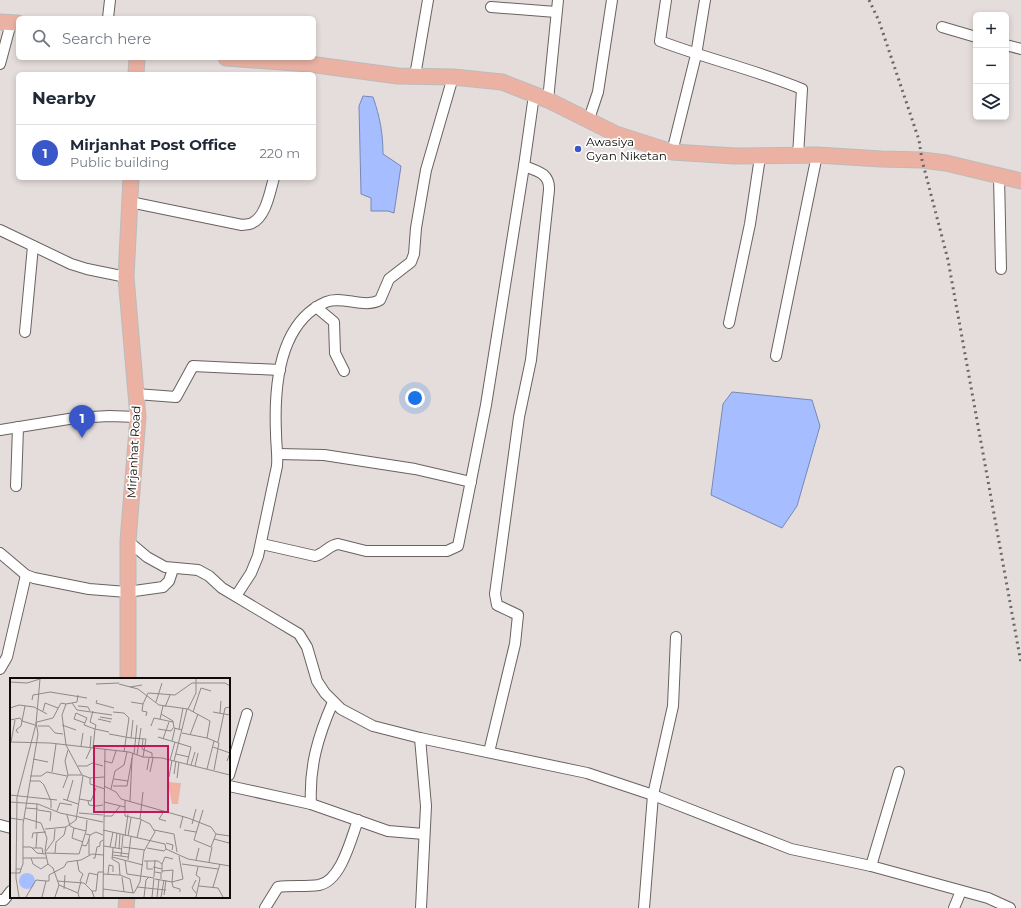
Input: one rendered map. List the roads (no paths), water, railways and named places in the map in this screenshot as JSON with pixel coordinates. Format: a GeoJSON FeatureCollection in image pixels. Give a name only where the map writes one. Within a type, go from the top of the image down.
{"type":"FeatureCollection","features":[{"type":"Feature","properties":{"kind":"main road"},"geometry":{"type":"LineString","coordinates":[[136,72],[137,60]]}},
{"type":"Feature","properties":{"kind":"main road"},"geometry":{"type":"LineString","coordinates":[[241,60],[307,69],[398,76],[478,78],[502,82],[548,100],[588,122],[624,137],[672,152],[760,157],[817,155],[881,160],[922,160],[946,163],[1021,181]]}},
{"type":"Feature","properties":{"kind":"main road","name":"Mirjanhat Road"},"geometry":{"type":"LineString","coordinates":[[128,678],[128,541],[138,417],[126,277],[131,180]]}},
{"type":"Feature","properties":{"kind":"street"},"geometry":{"type":"LineString","coordinates":[[108,16],[110,0]]}},
{"type":"Feature","properties":{"kind":"street"},"geometry":{"type":"LineString","coordinates":[[415,76],[428,0]]}},
{"type":"Feature","properties":{"kind":"street"},"geometry":{"type":"LineString","coordinates":[[548,100],[558,0]]}},
{"type":"Feature","properties":{"kind":"street"},"geometry":{"type":"LineString","coordinates":[[588,122],[598,92],[612,0]]}},
{"type":"Feature","properties":{"kind":"street"},"geometry":{"type":"LineString","coordinates":[[666,0],[660,41],[696,55],[768,75],[802,89],[798,156]]}},
{"type":"Feature","properties":{"kind":"street"},"geometry":{"type":"LineString","coordinates":[[672,152],[696,55],[704,0]]}},
{"type":"Feature","properties":{"kind":"street"},"geometry":{"type":"LineString","coordinates":[[491,7],[556,12]]}},
{"type":"Feature","properties":{"kind":"street"},"geometry":{"type":"LineString","coordinates":[[0,64],[10,23]]}},
{"type":"Feature","properties":{"kind":"street"},"geometry":{"type":"LineString","coordinates":[[942,27],[973,36]]}},
{"type":"Feature","properties":{"kind":"street"},"geometry":{"type":"LineString","coordinates":[[1009,46],[1021,49]]}},
{"type":"Feature","properties":{"kind":"street"},"geometry":{"type":"LineString","coordinates":[[236,596],[255,564],[262,544],[276,476],[278,454],[276,420],[280,370],[290,335],[299,321],[316,307],[327,301],[376,301],[382,297],[391,276],[411,262],[414,254],[416,228],[426,170],[453,77]]}},
{"type":"Feature","properties":{"kind":"street"},"geometry":{"type":"LineString","coordinates":[[262,544],[315,556],[320,555],[333,544],[371,551],[451,550],[458,546],[486,406],[534,94]]}},
{"type":"Feature","properties":{"kind":"street"},"geometry":{"type":"LineString","coordinates":[[776,356],[817,155]]}},
{"type":"Feature","properties":{"kind":"street"},"geometry":{"type":"LineString","coordinates":[[729,323],[750,224],[760,157]]}},
{"type":"Feature","properties":{"kind":"street"},"geometry":{"type":"LineString","coordinates":[[489,752],[515,644],[518,615],[497,605],[495,594],[519,417],[531,360],[550,182],[545,175],[524,166]]}},
{"type":"Feature","properties":{"kind":"street"},"geometry":{"type":"LineString","coordinates":[[999,176],[1001,269]]}},
{"type":"Feature","properties":{"kind":"street"},"geometry":{"type":"LineString","coordinates":[[130,202],[242,225],[252,223],[259,217],[265,206],[273,180]]}},
{"type":"Feature","properties":{"kind":"street"},"geometry":{"type":"LineString","coordinates":[[0,230],[87,269],[126,277]]}},
{"type":"Feature","properties":{"kind":"street"},"geometry":{"type":"LineString","coordinates":[[25,332],[33,246]]}},
{"type":"Feature","properties":{"kind":"street"},"geometry":{"type":"LineString","coordinates":[[316,307],[334,322],[335,353],[344,372]]}},
{"type":"Feature","properties":{"kind":"street"},"geometry":{"type":"LineString","coordinates":[[136,394],[176,396],[193,366],[280,370]]}},
{"type":"Feature","properties":{"kind":"street"},"geometry":{"type":"LineString","coordinates":[[0,430],[75,418],[109,416],[138,417]]}},
{"type":"Feature","properties":{"kind":"street"},"geometry":{"type":"LineString","coordinates":[[16,486],[18,427]]}},
{"type":"Feature","properties":{"kind":"street"},"geometry":{"type":"LineString","coordinates":[[278,454],[324,455],[415,470],[471,482]]}},
{"type":"Feature","properties":{"kind":"street"},"geometry":{"type":"LineString","coordinates":[[128,541],[147,557],[159,564],[173,569],[184,568],[198,570],[236,596],[299,634],[307,647],[317,682],[340,709],[372,726],[420,738],[587,773],[653,795],[791,849],[872,866],[988,898],[1010,908]]}},
{"type":"Feature","properties":{"kind":"street"},"geometry":{"type":"LineString","coordinates":[[0,552],[26,575],[40,580],[89,589],[127,592],[163,587],[169,581],[173,569]]}},
{"type":"Feature","properties":{"kind":"street"},"geometry":{"type":"LineString","coordinates":[[0,669],[7,657],[26,575]]}},
{"type":"Feature","properties":{"kind":"street"},"geometry":{"type":"LineString","coordinates":[[644,908],[653,795],[673,706],[676,637]]}},
{"type":"Feature","properties":{"kind":"street"},"geometry":{"type":"LineString","coordinates":[[311,804],[312,764],[321,730],[333,702]]}},
{"type":"Feature","properties":{"kind":"street"},"geometry":{"type":"LineString","coordinates":[[230,772],[247,714]]}},
{"type":"Feature","properties":{"kind":"street"},"geometry":{"type":"LineString","coordinates":[[420,738],[426,806],[421,908]]}},
{"type":"Feature","properties":{"kind":"street"},"geometry":{"type":"LineString","coordinates":[[872,866],[899,772]]}},
{"type":"Feature","properties":{"kind":"street"},"geometry":{"type":"LineString","coordinates":[[230,786],[311,804],[388,830],[424,834]]}},
{"type":"Feature","properties":{"kind":"street"},"geometry":{"type":"LineString","coordinates":[[264,908],[278,887],[320,884],[330,879],[342,864],[358,820]]}},
{"type":"Feature","properties":{"kind":"street"},"geometry":{"type":"LineString","coordinates":[[0,825],[10,828]]}},
{"type":"Feature","properties":{"kind":"street"},"geometry":{"type":"LineString","coordinates":[[954,908],[961,891]]}},
{"type":"Feature","properties":{"kind":"street"},"geometry":{"type":"LineString","coordinates":[[0,900],[4,900],[10,892]]}},
{"type":"Feature","properties":{"kind":"water"},"geometry":{"type":"Polygon","coordinates":[[[363,96],[373,97],[381,126],[383,154],[401,166],[394,213],[388,211],[371,211],[371,198],[361,194],[359,106],[363,96]]]}},
{"type":"Feature","properties":{"kind":"water"},"geometry":{"type":"Polygon","coordinates":[[[732,392],[812,400],[820,426],[797,506],[782,528],[711,495],[723,404],[732,392]]]}},
{"type":"Feature","properties":{"kind":"railway"},"geometry":{"type":"LineString","coordinates":[[869,0],[879,21],[919,140],[922,160],[948,260],[1021,663]]}},
{"type":"Feature","properties":{"kind":"place","name":"Awasiya Gyan Niketan"},"geometry":{"type":"Point","coordinates":[578,149]}},
{"type":"Feature","properties":{"kind":"place","name":"Mirjanhat Post Office"},"geometry":{"type":"Point","coordinates":[82,438]}}]}
